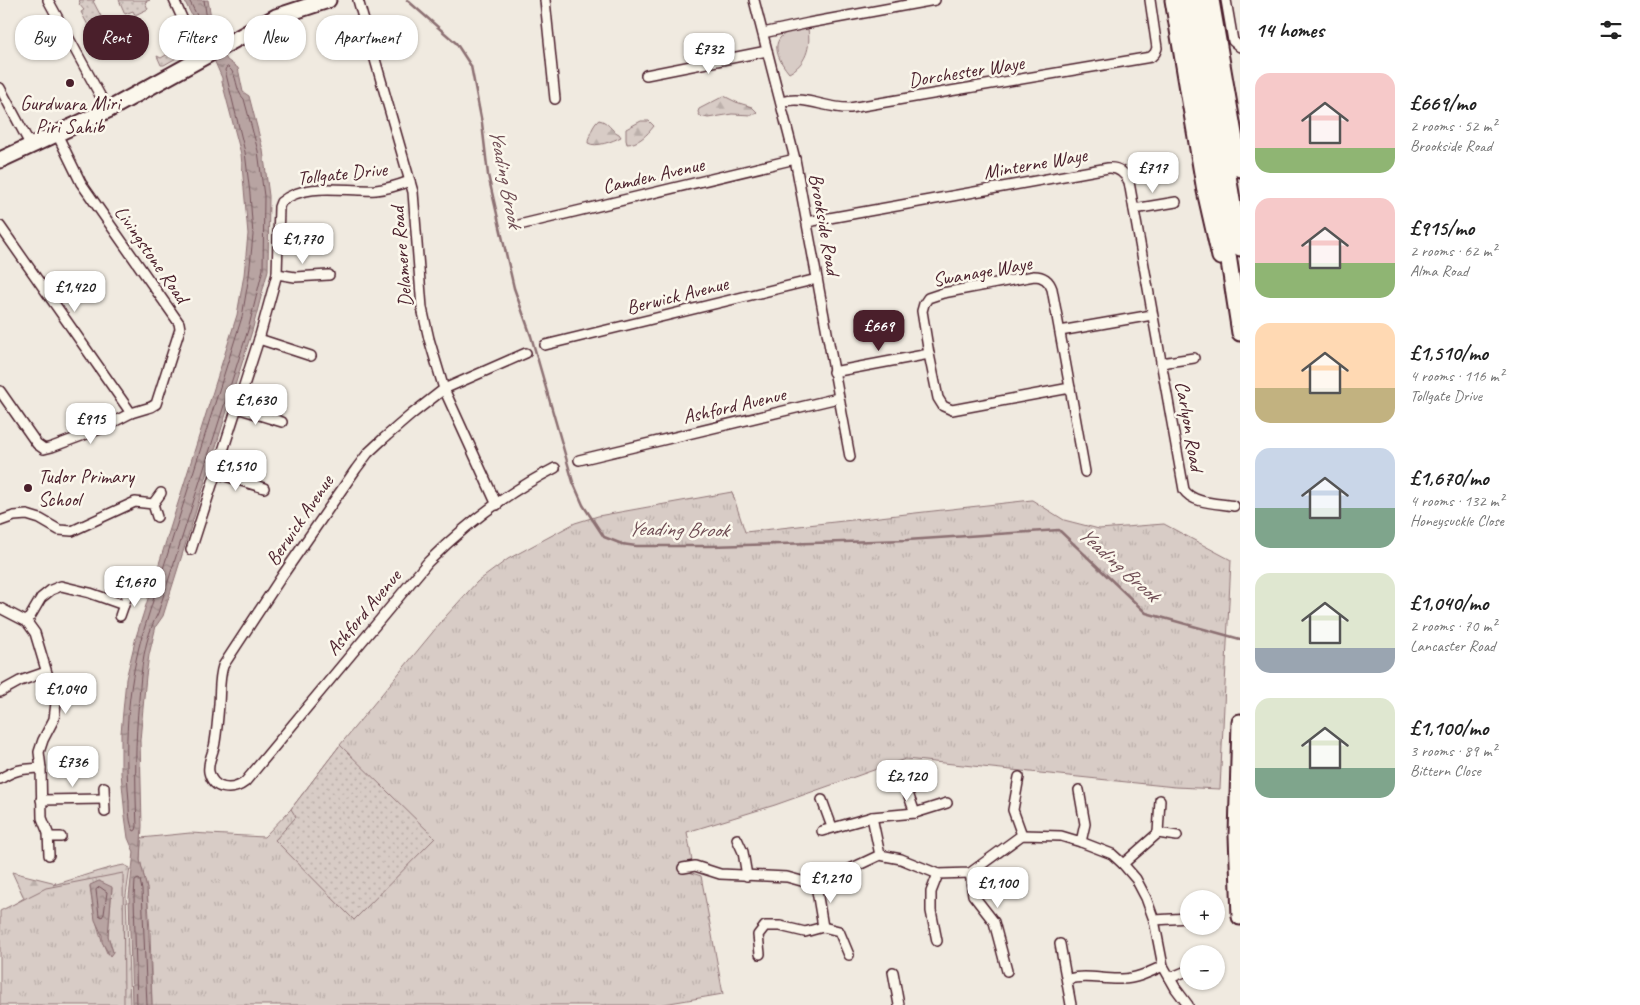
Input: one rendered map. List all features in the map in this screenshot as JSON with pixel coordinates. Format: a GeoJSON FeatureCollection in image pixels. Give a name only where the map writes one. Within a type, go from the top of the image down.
{"type":"FeatureCollection","features":[{"type":"Feature","properties":{"kind":"main road"},"geometry":{"type":"LineString","coordinates":[[279,15],[299,0]]}},
{"type":"Feature","properties":{"kind":"main road"},"geometry":{"type":"LineString","coordinates":[[282,15],[328,0]]}},
{"type":"Feature","properties":{"kind":"main road"},"geometry":{"type":"LineString","coordinates":[[1173,0],[1205,191],[1216,241],[1238,314]]}},
{"type":"Feature","properties":{"kind":"main road"},"geometry":{"type":"LineString","coordinates":[[1186,0],[1240,333]]}},
{"type":"Feature","properties":{"kind":"main road"},"geometry":{"type":"LineString","coordinates":[[1199,0],[1240,248]]}},
{"type":"Feature","properties":{"kind":"main road"},"geometry":{"type":"LineString","coordinates":[[1211,0],[1240,169]]}},
{"type":"Feature","properties":{"kind":"main road"},"geometry":{"type":"LineString","coordinates":[[0,160],[108,110],[197,60]]}},
{"type":"Feature","properties":{"kind":"main road"},"geometry":{"type":"LineString","coordinates":[[1240,722],[1236,836],[1240,917]]}},
{"type":"Feature","properties":{"kind":"street"},"geometry":{"type":"LineString","coordinates":[[48,0],[108,110]]}},
{"type":"Feature","properties":{"kind":"street"},"geometry":{"type":"LineString","coordinates":[[174,0],[181,15]]}},
{"type":"Feature","properties":{"kind":"street","name":"Delamere Road"},"geometry":{"type":"LineString","coordinates":[[358,0],[410,181],[414,202],[422,308],[431,348],[444,389],[497,505]]}},
{"type":"Feature","properties":{"kind":"street"},"geometry":{"type":"LineString","coordinates":[[545,0],[555,99]]}},
{"type":"Feature","properties":{"kind":"street","name":"Brookside Road"},"geometry":{"type":"LineString","coordinates":[[754,0],[795,159],[850,457]]}},
{"type":"Feature","properties":{"kind":"street"},"geometry":{"type":"LineString","coordinates":[[763,33],[935,0]]}},
{"type":"Feature","properties":{"kind":"street","name":"Dorchester Waye"},"geometry":{"type":"LineString","coordinates":[[781,102],[803,100],[836,108],[857,107],[1150,57],[1156,53],[1157,44],[1150,0]]}},
{"type":"Feature","properties":{"kind":"street"},"geometry":{"type":"LineString","coordinates":[[1226,0],[1233,41],[1240,47]]}},
{"type":"Feature","properties":{"kind":"street"},"geometry":{"type":"LineString","coordinates":[[646,74],[767,51]]}},
{"type":"Feature","properties":{"kind":"street"},"geometry":{"type":"LineString","coordinates":[[0,88],[31,146]]}},
{"type":"Feature","properties":{"kind":"street","name":"Livingstone Road"},"geometry":{"type":"LineString","coordinates":[[57,134],[81,183],[179,323],[180,329],[158,401],[151,407],[131,413]]}},
{"type":"Feature","properties":{"kind":"street","name":"Camden Avenue"},"geometry":{"type":"LineString","coordinates":[[519,226],[795,159]]}},
{"type":"Feature","properties":{"kind":"street","name":"Minterne Waye"},"geometry":{"type":"LineString","coordinates":[[807,222],[1108,168],[1120,170],[1128,178],[1152,315]]}},
{"type":"Feature","properties":{"kind":"street","name":"Tollgate Drive"},"geometry":{"type":"LineString","coordinates":[[191,550],[259,340],[277,274],[279,207],[283,200],[312,190],[340,188],[377,190],[410,181]]}},
{"type":"Feature","properties":{"kind":"street"},"geometry":{"type":"LineString","coordinates":[[1134,209],[1176,202]]}},
{"type":"Feature","properties":{"kind":"street"},"geometry":{"type":"LineString","coordinates":[[0,226],[131,413],[100,429],[44,449],[37,444],[0,391]]}},
{"type":"Feature","properties":{"kind":"street"},"geometry":{"type":"LineString","coordinates":[[277,274],[295,277],[329,275]]}},
{"type":"Feature","properties":{"kind":"street","name":"Swanage Waye"},"geometry":{"type":"LineString","coordinates":[[929,354],[922,311],[928,298],[943,292],[1028,277],[1042,277],[1051,285],[1060,332]]}},
{"type":"Feature","properties":{"kind":"street","name":"Berwick Avenue"},"geometry":{"type":"LineString","coordinates":[[546,345],[817,279]]}},
{"type":"Feature","properties":{"kind":"street"},"geometry":{"type":"LineString","coordinates":[[1085,472],[1060,332],[1152,315]]}},
{"type":"Feature","properties":{"kind":"street","name":"Carlyon Road"},"geometry":{"type":"LineString","coordinates":[[1152,315],[1184,490],[1195,499],[1234,506]]}},
{"type":"Feature","properties":{"kind":"street"},"geometry":{"type":"LineString","coordinates":[[259,340],[311,356]]}},
{"type":"Feature","properties":{"kind":"street","name":"Berwick Avenue"},"geometry":{"type":"LineString","coordinates":[[214,783],[209,772],[209,765],[215,745],[220,678],[226,659],[361,461],[412,414],[444,389],[526,353]]}},
{"type":"Feature","properties":{"kind":"street"},"geometry":{"type":"LineString","coordinates":[[833,372],[929,354],[940,402],[949,409],[1070,388]]}},
{"type":"Feature","properties":{"kind":"street"},"geometry":{"type":"LineString","coordinates":[[1161,363],[1194,358]]}},
{"type":"Feature","properties":{"kind":"street","name":"Ashford Avenue"},"geometry":{"type":"LineString","coordinates":[[579,460],[838,398]]}},
{"type":"Feature","properties":{"kind":"street"},"geometry":{"type":"LineString","coordinates":[[237,408],[282,422]]}},
{"type":"Feature","properties":{"kind":"street","name":"Ashford Avenue"},"geometry":{"type":"LineString","coordinates":[[214,783],[229,789],[236,788],[245,782],[428,562],[454,537],[524,485],[556,468]]}},
{"type":"Feature","properties":{"kind":"street"},"geometry":{"type":"LineString","coordinates":[[216,474],[264,488]]}},
{"type":"Feature","properties":{"kind":"street"},"geometry":{"type":"LineString","coordinates":[[153,504],[161,493]]}},
{"type":"Feature","properties":{"kind":"street"},"geometry":{"type":"LineString","coordinates":[[0,521],[14,516],[27,515],[40,519],[59,530],[72,531],[135,502],[153,504]]}},
{"type":"Feature","properties":{"kind":"street"},"geometry":{"type":"LineString","coordinates":[[153,504],[157,517]]}},
{"type":"Feature","properties":{"kind":"street"},"geometry":{"type":"LineString","coordinates":[[27,622],[41,598],[51,590],[61,586],[90,593],[124,605]]}},
{"type":"Feature","properties":{"kind":"street"},"geometry":{"type":"LineString","coordinates":[[120,616],[128,593]]}},
{"type":"Feature","properties":{"kind":"street"},"geometry":{"type":"LineString","coordinates":[[0,608],[27,622],[35,634],[56,703],[54,719],[39,752],[42,818],[48,832],[49,855]]}},
{"type":"Feature","properties":{"kind":"street"},"geometry":{"type":"LineString","coordinates":[[0,692],[20,681],[46,672]]}},
{"type":"Feature","properties":{"kind":"street"},"geometry":{"type":"LineString","coordinates":[[0,779],[19,769],[41,768]]}},
{"type":"Feature","properties":{"kind":"street"},"geometry":{"type":"LineString","coordinates":[[901,774],[915,813]]}},
{"type":"Feature","properties":{"kind":"street"},"geometry":{"type":"LineString","coordinates":[[1019,778],[1013,810],[1022,835]]}},
{"type":"Feature","properties":{"kind":"street"},"geometry":{"type":"LineString","coordinates":[[104,787],[105,812]]}},
{"type":"Feature","properties":{"kind":"street"},"geometry":{"type":"LineString","coordinates":[[1079,790],[1086,824],[1082,842]]}},
{"type":"Feature","properties":{"kind":"street"},"geometry":{"type":"LineString","coordinates":[[42,800],[105,799]]}},
{"type":"Feature","properties":{"kind":"street"},"geometry":{"type":"LineString","coordinates":[[822,800],[832,827]]}},
{"type":"Feature","properties":{"kind":"street"},"geometry":{"type":"LineString","coordinates":[[1123,864],[1158,832],[1160,800]]}},
{"type":"Feature","properties":{"kind":"street"},"geometry":{"type":"LineString","coordinates":[[822,831],[872,817],[915,813],[947,803]]}},
{"type":"Feature","properties":{"kind":"street"},"geometry":{"type":"LineString","coordinates":[[872,817],[880,855]]}},
{"type":"Feature","properties":{"kind":"street"},"geometry":{"type":"LineString","coordinates":[[1158,832],[1177,836]]}},
{"type":"Feature","properties":{"kind":"street"},"geometry":{"type":"LineString","coordinates":[[684,868],[695,866],[720,874],[787,877],[816,884],[880,855],[901,860],[938,874],[970,873],[1022,835],[1061,836],[1112,854],[1136,879],[1154,920],[1163,966],[1188,1005]]}},
{"type":"Feature","properties":{"kind":"street"},"geometry":{"type":"LineString","coordinates":[[48,837],[62,837]]}},
{"type":"Feature","properties":{"kind":"street"},"geometry":{"type":"LineString","coordinates":[[737,839],[743,852],[747,876]]}},
{"type":"Feature","properties":{"kind":"street"},"geometry":{"type":"LineString","coordinates":[[970,873],[973,895],[994,922],[1007,971]]}},
{"type":"Feature","properties":{"kind":"street"},"geometry":{"type":"LineString","coordinates":[[937,941],[931,911],[931,892],[938,874]]}},
{"type":"Feature","properties":{"kind":"street"},"geometry":{"type":"LineString","coordinates":[[816,884],[823,927]]}},
{"type":"Feature","properties":{"kind":"street"},"geometry":{"type":"LineString","coordinates":[[1154,920],[1180,919]]}},
{"type":"Feature","properties":{"kind":"street"},"geometry":{"type":"LineString","coordinates":[[760,954],[758,935],[765,926],[780,926],[805,932],[823,927],[839,930],[849,955]]}},
{"type":"Feature","properties":{"kind":"street"},"geometry":{"type":"LineString","coordinates":[[1060,944],[1068,979],[1071,1005]]}},
{"type":"Feature","properties":{"kind":"street"},"geometry":{"type":"LineString","coordinates":[[1068,979],[1084,976],[1124,979],[1163,966]]}},
{"type":"Feature","properties":{"kind":"street"},"geometry":{"type":"LineString","coordinates":[[893,972],[899,1005]]}},
{"type":"Feature","properties":{"kind":"street"},"geometry":{"type":"LineString","coordinates":[[1170,978],[1180,974]]}},
{"type":"Feature","properties":{"kind":"green space"},"geometry":{"type":"Polygon","coordinates":[[[79,0],[95,0],[93,1],[100,15],[83,16],[81,12],[84,10],[79,0]]]}},
{"type":"Feature","properties":{"kind":"green space"},"geometry":{"type":"Polygon","coordinates":[[[119,0],[150,0],[145,2],[148,9],[135,15],[133,11],[125,14],[119,0]]]}},
{"type":"Feature","properties":{"kind":"green space"},"geometry":{"type":"Polygon","coordinates":[[[808,29],[809,42],[806,54],[800,65],[789,73],[778,56],[778,42],[788,32],[808,29]]]}},
{"type":"Feature","properties":{"kind":"green space"},"geometry":{"type":"Polygon","coordinates":[[[157,56],[159,60],[173,60],[161,65],[157,56]]]}},
{"type":"Feature","properties":{"kind":"green space"},"geometry":{"type":"Polygon","coordinates":[[[724,96],[752,107],[758,113],[752,115],[732,114],[708,118],[700,116],[699,109],[724,96]]]}},
{"type":"Feature","properties":{"kind":"green space"},"geometry":{"type":"Polygon","coordinates":[[[599,120],[605,122],[621,137],[595,145],[588,143],[592,130],[599,120]]]}},
{"type":"Feature","properties":{"kind":"green space"},"geometry":{"type":"Polygon","coordinates":[[[641,121],[649,121],[654,126],[642,138],[627,144],[626,129],[641,121]]]}},
{"type":"Feature","properties":{"kind":"green space"},"geometry":{"type":"Polygon","coordinates":[[[732,492],[745,532],[1032,500],[1064,520],[1099,529],[1164,524],[1231,560],[1220,789],[1175,787],[905,759],[775,805],[687,832],[692,861],[683,864],[684,873],[689,872],[701,876],[723,994],[658,1005],[152,1005],[150,931],[147,889],[140,860],[141,838],[190,833],[264,837],[291,809],[340,745],[446,616],[477,582],[508,559],[575,523],[598,516],[732,492]]]}},
{"type":"Feature","properties":{"kind":"green space"},"geometry":{"type":"Polygon","coordinates":[[[340,745],[435,838],[354,920],[275,840],[296,817],[291,809],[340,745]]]}},
{"type":"Feature","properties":{"kind":"green space"},"geometry":{"type":"Polygon","coordinates":[[[124,865],[130,868],[126,895],[130,1005],[124,1005],[0,913],[24,898],[12,872],[56,883],[53,885],[124,865]]]}},
{"type":"Feature","properties":{"kind":"green space"},"geometry":{"type":"Polygon","coordinates":[[[123,873],[124,1005],[0,1005],[0,911],[46,888],[123,873]],[[90,886],[96,920],[107,953],[113,952],[108,936],[112,888],[90,886]]]}},
{"type":"Feature","properties":{"kind":"water"},"geometry":{"type":"Polygon","coordinates":[[[184,0],[208,0],[211,15],[192,15],[184,0]]]}},
{"type":"Feature","properties":{"kind":"water"},"geometry":{"type":"Polygon","coordinates":[[[214,60],[227,60],[238,68],[243,92],[249,96],[263,150],[269,196],[268,270],[252,331],[163,616],[156,626],[149,655],[140,740],[142,826],[140,860],[147,889],[152,1005],[132,1005],[129,897],[134,852],[128,838],[121,773],[121,733],[126,679],[136,637],[237,315],[244,275],[248,234],[241,154],[222,78],[214,60]]]}},
{"type":"Feature","properties":{"kind":"water"},"geometry":{"type":"Polygon","coordinates":[[[99,881],[112,887],[108,936],[113,952],[110,956],[102,942],[102,935],[95,920],[90,885],[99,881]]]}},
{"type":"Feature","properties":{"kind":"waterway","name":"Yeading Brook"},"geometry":{"type":"LineString","coordinates":[[407,0],[456,43],[471,66],[482,123],[488,175],[514,288],[531,336],[573,482],[583,505],[604,537],[622,544],[636,546],[712,546],[907,540],[1059,530],[1146,613],[1240,639]]}},
{"type":"Feature","properties":{"kind":"place","name":"Gurdwara Miri Piri Sahib"},"geometry":{"type":"Point","coordinates":[70,83]}},
{"type":"Feature","properties":{"kind":"place","name":"Tudor Primary School"},"geometry":{"type":"Point","coordinates":[28,488]}}]}
